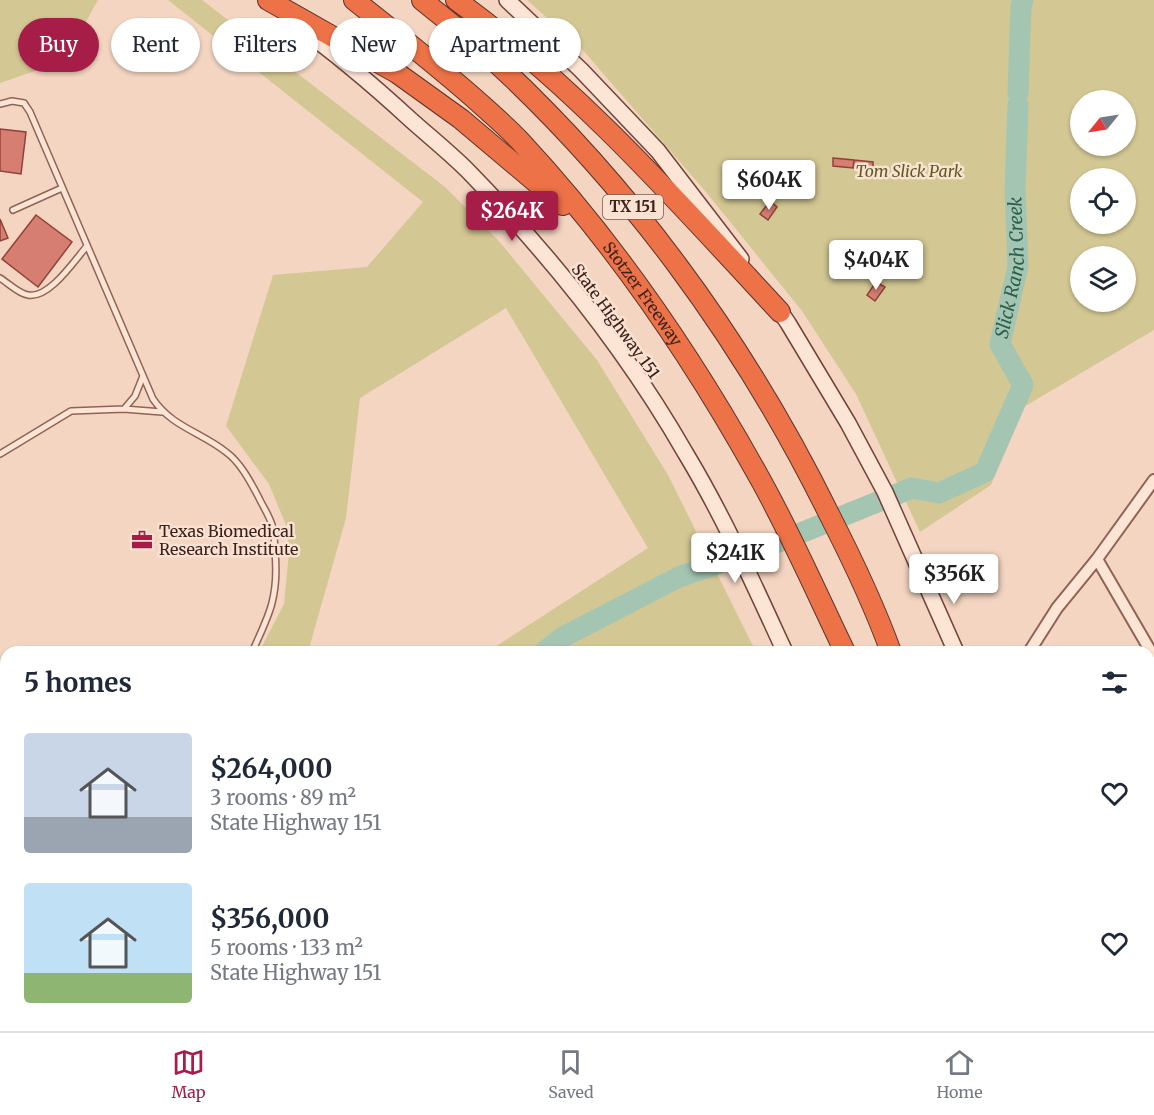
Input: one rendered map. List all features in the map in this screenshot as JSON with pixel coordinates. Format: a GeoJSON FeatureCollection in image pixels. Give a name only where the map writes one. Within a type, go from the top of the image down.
{"type":"FeatureCollection","features":[{"type":"Feature","properties":{"kind":"highway"},"geometry":{"type":"LineString","coordinates":[[268,0],[361,51],[427,94],[461,119],[604,240]]}},
{"type":"Feature","properties":{"kind":"highway","name":"Stotzer Freeway"},"geometry":{"type":"LineString","coordinates":[[354,0],[447,73],[519,140],[604,240],[706,385],[760,479],[806,569],[841,645]]}},
{"type":"Feature","properties":{"kind":"highway","name":"TX 151"},"geometry":{"type":"LineString","coordinates":[[422,0],[478,46],[577,143],[636,211],[726,332],[799,452],[879,618],[889,646]]}},
{"type":"Feature","properties":{"kind":"highway"},"geometry":{"type":"LineString","coordinates":[[456,0],[539,66],[619,142],[661,183],[780,312]]}},
{"type":"Feature","properties":{"kind":"main road","name":"State Highway 151"},"geometry":{"type":"LineString","coordinates":[[260,0],[320,42],[391,101],[467,170],[539,247],[620,351],[686,453],[782,646]]}},
{"type":"Feature","properties":{"kind":"main road"},"geometry":{"type":"LineString","coordinates":[[507,0],[581,70],[658,151],[780,312],[848,423],[885,492],[953,646]]}},
{"type":"Feature","properties":{"kind":"street"},"geometry":{"type":"LineString","coordinates":[[1033,646],[1058,608],[1154,480]]}},
{"type":"Feature","properties":{"kind":"street"},"geometry":{"type":"LineString","coordinates":[[1097,559],[1148,646]]}},
{"type":"Feature","properties":{"kind":"lane"},"geometry":{"type":"LineString","coordinates":[[0,104],[12,101],[24,103],[30,112],[153,399],[162,412],[174,422],[228,453],[254,488],[273,526],[277,570],[276,593],[270,615],[255,646]]}},
{"type":"Feature","properties":{"kind":"lane"},"geometry":{"type":"LineString","coordinates":[[13,210],[62,188]]}},
{"type":"Feature","properties":{"kind":"lane"},"geometry":{"type":"LineString","coordinates":[[0,278],[26,295],[40,295],[50,288],[87,246]]}},
{"type":"Feature","properties":{"kind":"lane"},"geometry":{"type":"LineString","coordinates":[[124,409],[135,396],[143,376]]}},
{"type":"Feature","properties":{"kind":"lane"},"geometry":{"type":"LineString","coordinates":[[0,454],[71,411],[124,409],[162,412]]}},
{"type":"Feature","properties":{"kind":"green space"},"geometry":{"type":"Polygon","coordinates":[[[0,0],[98,0],[88,18],[18,18],[18,72],[32,72],[0,83],[0,0]]]}},
{"type":"Feature","properties":{"kind":"green space"},"geometry":{"type":"Polygon","coordinates":[[[168,0],[202,0],[225,18],[212,18],[212,35],[200,25],[200,18],[191,18],[168,0]]]}},
{"type":"Feature","properties":{"kind":"green space","name":"Tom Slick Park"},"geometry":{"type":"Polygon","coordinates":[[[527,0],[1154,0],[1154,330],[1022,408],[991,485],[920,532],[856,394],[802,311],[706,192],[581,48],[581,18],[547,18],[527,0]]]}},
{"type":"Feature","properties":{"kind":"green space"},"geometry":{"type":"Polygon","coordinates":[[[259,72],[296,72],[445,187],[498,240],[597,360],[668,475],[753,646],[496,646],[648,548],[506,308],[360,398],[346,518],[310,646],[262,646],[284,604],[289,552],[286,525],[269,484],[226,426],[273,275],[367,267],[423,202],[259,72]]]}},
{"type":"Feature","properties":{"kind":"building"},"geometry":{"type":"Polygon","coordinates":[[[0,129],[26,132],[21,174],[0,171],[0,129]]]}},
{"type":"Feature","properties":{"kind":"building"},"geometry":{"type":"Polygon","coordinates":[[[833,158],[854,160],[853,168],[833,166],[833,158]]]}},
{"type":"Feature","properties":{"kind":"building"},"geometry":{"type":"Polygon","coordinates":[[[854,160],[873,162],[873,170],[853,168],[854,160]]]}},
{"type":"Feature","properties":{"kind":"building"},"geometry":{"type":"Polygon","coordinates":[[[770,201],[777,207],[768,220],[760,214],[770,201]]]}},
{"type":"Feature","properties":{"kind":"building"},"geometry":{"type":"Polygon","coordinates":[[[36,215],[72,242],[38,287],[2,259],[36,215]]]}},
{"type":"Feature","properties":{"kind":"building"},"geometry":{"type":"Polygon","coordinates":[[[0,219],[8,238],[0,241],[0,219]]]}},
{"type":"Feature","properties":{"kind":"building"},"geometry":{"type":"Polygon","coordinates":[[[876,282],[885,287],[875,301],[867,295],[876,282]]]}},
{"type":"Feature","properties":{"kind":"waterway","name":"Slick Ranch Creek"},"geometry":{"type":"LineString","coordinates":[[1018,93],[1023,0]]}},
{"type":"Feature","properties":{"kind":"waterway","name":"Slick Ranch Creek"},"geometry":{"type":"LineString","coordinates":[[552,646],[563,637],[679,577],[766,547],[912,488],[939,493],[985,472],[1023,385],[1000,344],[1018,266],[1015,189],[1018,105]]}},
{"type":"Feature","properties":{"kind":"place","name":"Texas Biomedical Research Institute"},"geometry":{"type":"Point","coordinates":[142,540]}}]}
